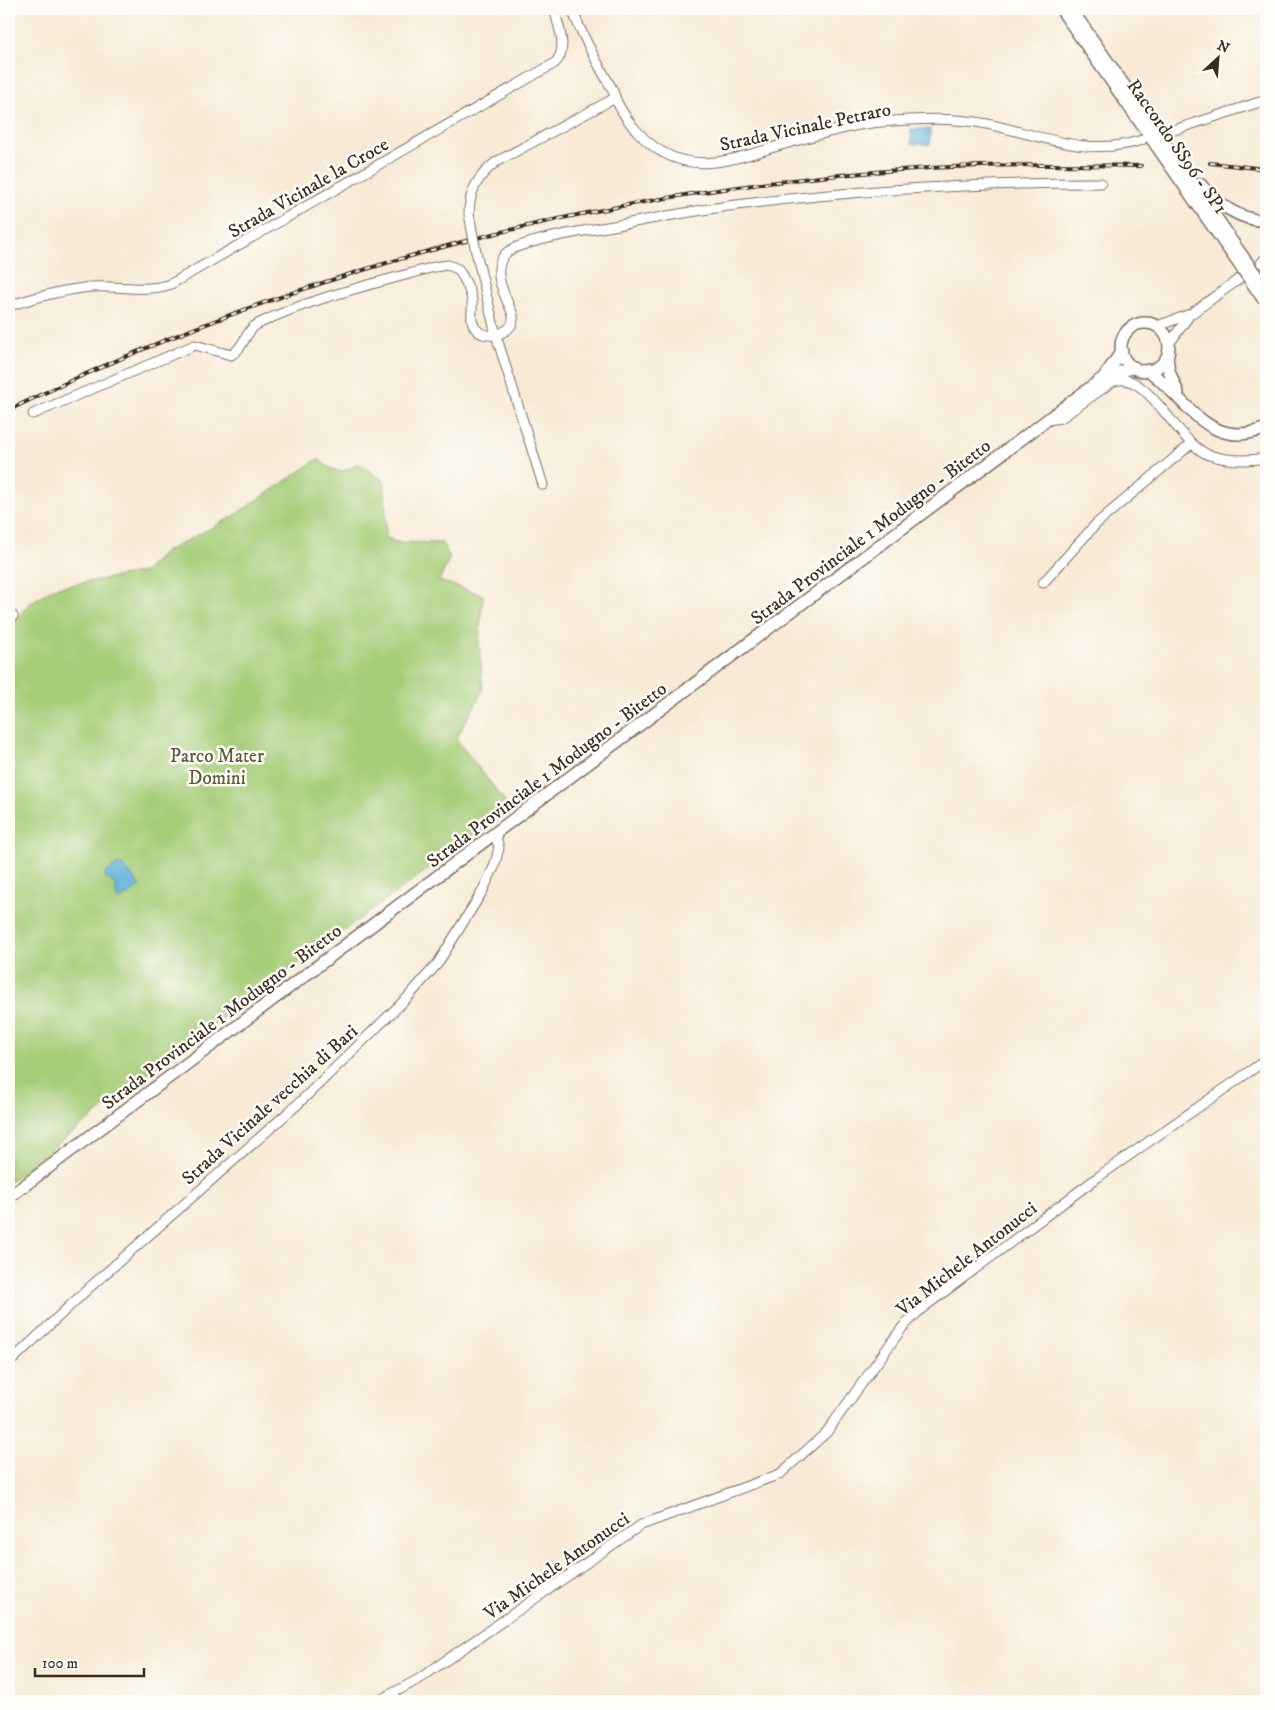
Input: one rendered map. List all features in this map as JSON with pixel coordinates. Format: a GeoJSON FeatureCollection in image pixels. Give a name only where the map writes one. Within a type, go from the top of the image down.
{"type":"FeatureCollection","features":[{"type":"Feature","properties":{"kind":"main road","name":"Raccordo SS96 - SP1"},"geometry":{"type":"LineString","coordinates":[[1061,9],[1228,242]]}},
{"type":"Feature","properties":{"kind":"main road","name":"Raccordo SS96 - SP1"},"geometry":{"type":"LineString","coordinates":[[1071,9],[1122,82],[1265,297]]}},
{"type":"Feature","properties":{"kind":"main road"},"geometry":{"type":"LineString","coordinates":[[1122,82],[1140,98],[1207,192],[1231,211],[1245,217],[1266,221]]}},
{"type":"Feature","properties":{"kind":"main road"},"geometry":{"type":"LineString","coordinates":[[1180,397],[1169,371],[1167,357],[1169,344],[1165,333],[1157,326],[1143,323],[1130,329],[1122,342],[1122,352],[1126,360],[1134,367],[1148,370],[1180,397],[1204,423],[1216,430],[1241,435],[1266,428]]}},
{"type":"Feature","properties":{"kind":"main road"},"geometry":{"type":"LineString","coordinates":[[1103,378],[1122,352]]}},
{"type":"Feature","properties":{"kind":"main road"},"geometry":{"type":"LineString","coordinates":[[1148,370],[1158,367],[1167,357]]}},
{"type":"Feature","properties":{"kind":"main road"},"geometry":{"type":"LineString","coordinates":[[1103,378],[1134,367]]}},
{"type":"Feature","properties":{"kind":"main road","name":"Strada Provinciale 1 Modugno - Bitetto"},"geometry":{"type":"LineString","coordinates":[[9,1197],[1103,378]]}},
{"type":"Feature","properties":{"kind":"street","name":"Strada Vicinale la Croce"},"geometry":{"type":"LineString","coordinates":[[9,306],[51,292],[92,287],[142,288],[171,284],[555,63],[561,54],[562,46],[554,9]]}},
{"type":"Feature","properties":{"kind":"street","name":"Strada Vicinale Petraro"},"geometry":{"type":"LineString","coordinates":[[572,9],[587,45],[628,121],[664,154],[696,162],[713,163],[738,158],[806,138],[878,122],[918,120],[951,120],[985,124],[1092,148],[1126,146],[1142,140]]}},
{"type":"Feature","properties":{"kind":"street"},"geometry":{"type":"LineString","coordinates":[[543,485],[496,335],[469,214],[471,193],[482,172],[496,162],[615,98]]}},
{"type":"Feature","properties":{"kind":"street"},"geometry":{"type":"LineString","coordinates":[[1168,132],[1266,100]]}},
{"type":"Feature","properties":{"kind":"street"},"geometry":{"type":"LineString","coordinates":[[33,414],[195,345],[231,355],[242,346],[256,324],[329,297],[448,264],[458,269],[467,284],[472,300],[472,320],[479,332],[488,336],[496,335],[508,330],[514,321],[499,278],[500,264],[503,257],[512,250],[570,234],[743,204],[842,193],[1020,183],[1100,183]]}},
{"type":"Feature","properties":{"kind":"street"},"geometry":{"type":"LineString","coordinates":[[1169,344],[1191,314],[1238,279]]}},
{"type":"Feature","properties":{"kind":"street"},"geometry":{"type":"LineString","coordinates":[[1157,326],[1191,314]]}},
{"type":"Feature","properties":{"kind":"street"},"geometry":{"type":"LineString","coordinates":[[1046,420],[1061,418],[1112,382],[1119,378],[1128,379],[1143,387],[1191,444],[1208,455],[1229,459],[1266,458]]}},
{"type":"Feature","properties":{"kind":"street"},"geometry":{"type":"LineString","coordinates":[[1043,583],[1096,524],[1191,444]]}},
{"type":"Feature","properties":{"kind":"street","name":"Strada Vicinale vecchia di Bari"},"geometry":{"type":"LineString","coordinates":[[9,1363],[90,1287],[299,1104],[408,997],[438,963],[482,892],[494,867],[499,848],[496,833]]}},
{"type":"Feature","properties":{"kind":"street","name":"Via Michele Antonucci"},"geometry":{"type":"LineString","coordinates":[[378,1701],[419,1679],[641,1525],[780,1474],[826,1433],[902,1328],[920,1310],[1098,1177],[1266,1060]]}},
{"type":"Feature","properties":{"kind":"green space","name":"Parco Mater Domini"},"geometry":{"type":"Polygon","coordinates":[[[318,459],[337,471],[346,470],[358,463],[385,482],[386,537],[395,542],[442,543],[450,557],[439,581],[483,595],[479,642],[483,690],[456,739],[511,809],[188,1043],[9,1182],[9,627],[29,604],[53,588],[144,572],[165,552],[232,517],[318,459]]]}},
{"type":"Feature","properties":{"kind":"water"},"geometry":{"type":"Polygon","coordinates":[[[911,129],[930,129],[930,144],[911,144],[911,129]]]}},
{"type":"Feature","properties":{"kind":"water"},"geometry":{"type":"Polygon","coordinates":[[[117,864],[124,866],[140,886],[121,900],[117,898],[115,884],[105,877],[106,873],[117,864]]]}},
{"type":"Feature","properties":{"kind":"railway"},"geometry":{"type":"LineString","coordinates":[[1210,163],[1266,169]]}},
{"type":"Feature","properties":{"kind":"railway"},"geometry":{"type":"LineString","coordinates":[[9,410],[118,360],[229,315],[342,276],[457,243],[573,216],[691,194],[810,178],[956,167],[1036,165],[1141,166]]}}]}
